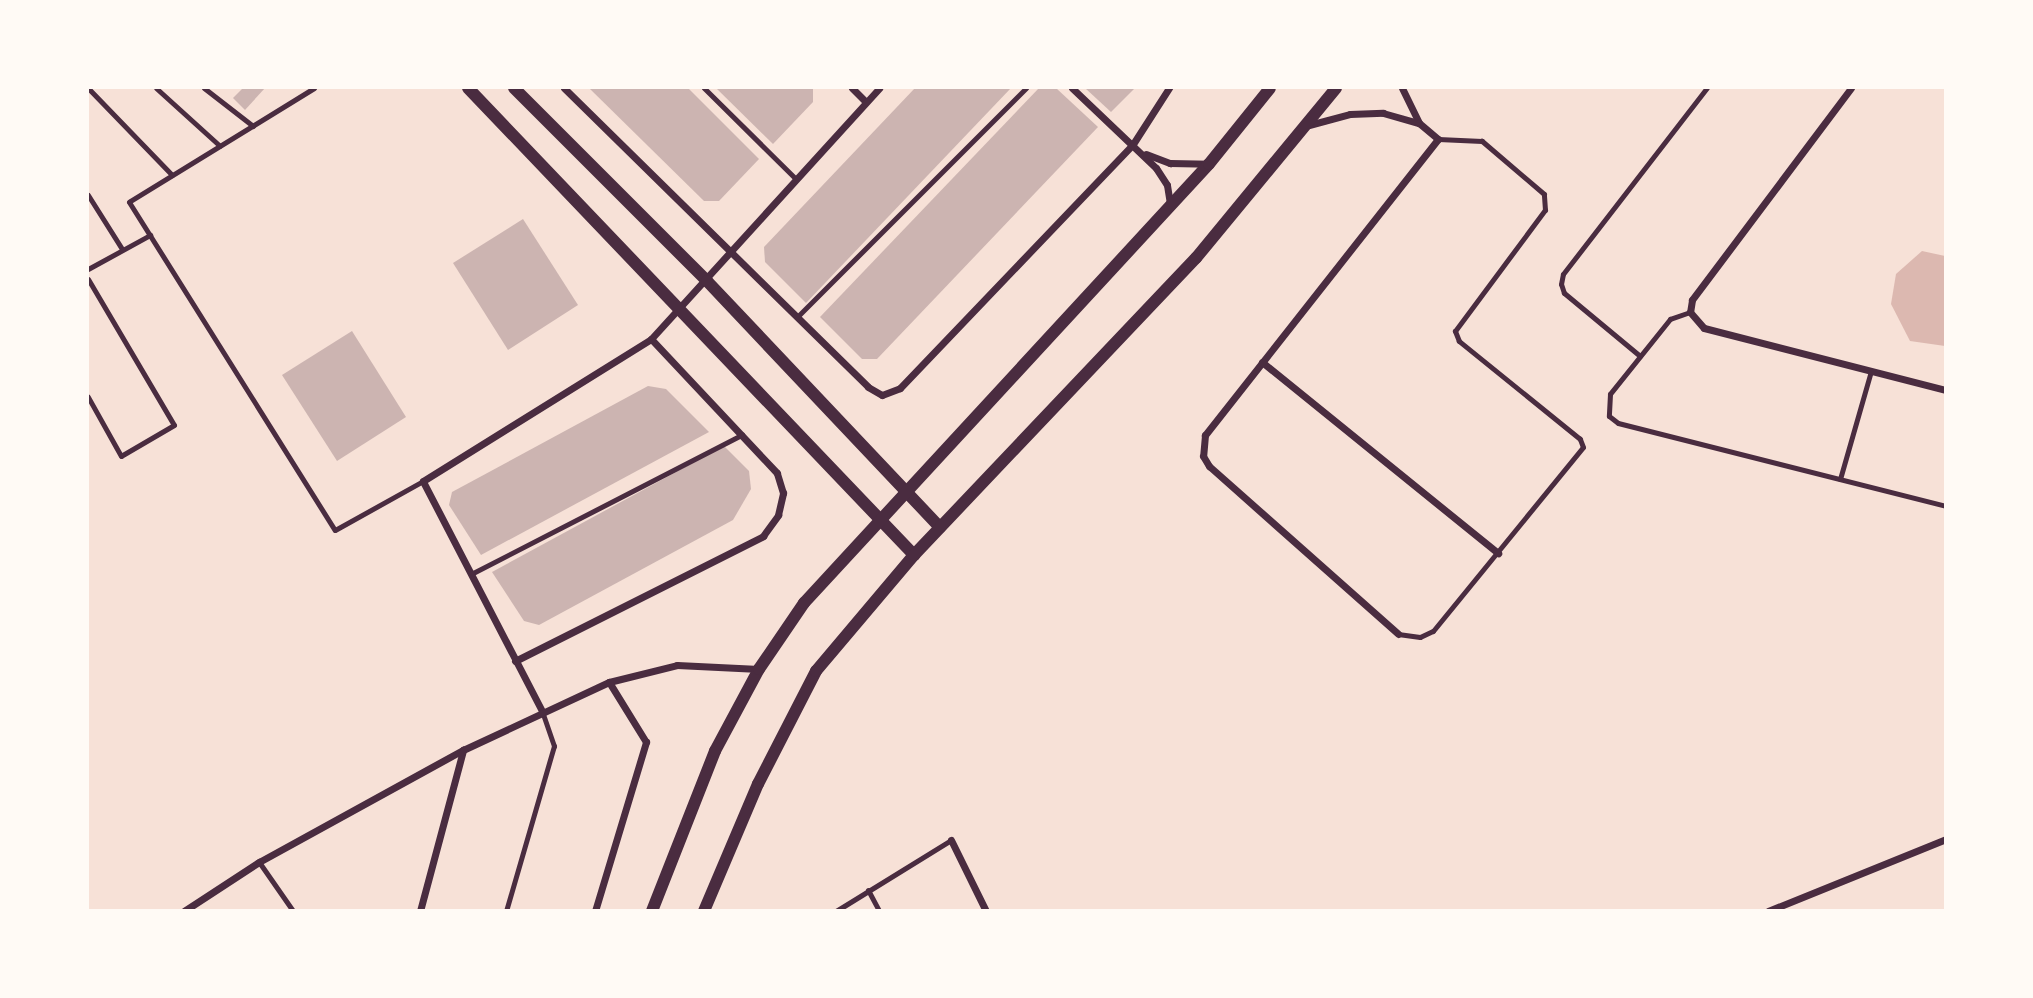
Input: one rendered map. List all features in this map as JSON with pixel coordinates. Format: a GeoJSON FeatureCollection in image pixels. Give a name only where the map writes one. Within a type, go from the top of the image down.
{"type":"FeatureCollection","features":[{"type":"Feature","properties":{"kind":"street"},"geometry":{"type":"LineString","coordinates":[[468,88],[914,555]]}},
{"type":"Feature","properties":{"kind":"street"},"geometry":{"type":"LineString","coordinates":[[514,88],[707,281],[940,527]]}},
{"type":"Feature","properties":{"kind":"street"},"geometry":{"type":"LineString","coordinates":[[564,88],[799,315],[868,387],[882,395],[900,388],[1133,144],[1169,88]]}},
{"type":"Feature","properties":{"kind":"street"},"geometry":{"type":"LineString","coordinates":[[852,88],[865,101]]}},
{"type":"Feature","properties":{"kind":"street"},"geometry":{"type":"LineString","coordinates":[[542,711],[423,481],[651,339],[707,281],[878,88]]}},
{"type":"Feature","properties":{"kind":"street"},"geometry":{"type":"LineString","coordinates":[[1072,88],[1143,152],[1163,177],[1170,205]]}},
{"type":"Feature","properties":{"kind":"street"},"geometry":{"type":"LineString","coordinates":[[652,911],[715,751],[759,669],[804,603],[1209,164],[1270,88]]}},
{"type":"Feature","properties":{"kind":"street"},"geometry":{"type":"LineString","coordinates":[[704,911],[758,784],[816,671],[914,555],[1196,258],[1336,88]]}},
{"type":"Feature","properties":{"kind":"street"},"geometry":{"type":"LineString","coordinates":[[1398,634],[1203,456],[1205,435],[1438,139],[1419,123],[1402,88]]}},
{"type":"Feature","properties":{"kind":"street"},"geometry":{"type":"LineString","coordinates":[[1852,88],[1692,300],[1690,313],[1703,328],[1945,390]]}},
{"type":"Feature","properties":{"kind":"street"},"geometry":{"type":"LineString","coordinates":[[1305,126],[1367,113],[1419,123]]}},
{"type":"Feature","properties":{"kind":"street"},"geometry":{"type":"LineString","coordinates":[[1143,152],[1170,163],[1209,164]]}},
{"type":"Feature","properties":{"kind":"street"},"geometry":{"type":"LineString","coordinates":[[515,661],[763,536],[778,515],[783,493],[777,472],[744,434],[651,339]]}},
{"type":"Feature","properties":{"kind":"street"},"geometry":{"type":"LineString","coordinates":[[1262,362],[1499,554]]}},
{"type":"Feature","properties":{"kind":"street"},"geometry":{"type":"LineString","coordinates":[[184,911],[259,862],[463,750],[609,682],[677,665],[759,669]]}},
{"type":"Feature","properties":{"kind":"street"},"geometry":{"type":"LineString","coordinates":[[595,911],[646,742],[609,682]]}},
{"type":"Feature","properties":{"kind":"street"},"geometry":{"type":"LineString","coordinates":[[420,911],[463,750]]}},
{"type":"Feature","properties":{"kind":"street"},"geometry":{"type":"LineString","coordinates":[[1768,911],[1945,839]]}},
{"type":"Feature","properties":{"kind":"street"},"geometry":{"type":"LineString","coordinates":[[951,840],[986,911]]}},
{"type":"Feature","properties":{"kind":"lane"},"geometry":{"type":"LineString","coordinates":[[88,88],[172,175]]}},
{"type":"Feature","properties":{"kind":"lane"},"geometry":{"type":"LineString","coordinates":[[156,88],[220,146]]}},
{"type":"Feature","properties":{"kind":"lane"},"geometry":{"type":"LineString","coordinates":[[204,88],[253,126]]}},
{"type":"Feature","properties":{"kind":"lane"},"geometry":{"type":"LineString","coordinates":[[314,88],[129,202],[335,530],[423,481]]}},
{"type":"Feature","properties":{"kind":"lane"},"geometry":{"type":"LineString","coordinates":[[704,88],[796,179]]}},
{"type":"Feature","properties":{"kind":"lane"},"geometry":{"type":"LineString","coordinates":[[799,315],[1026,88]]}},
{"type":"Feature","properties":{"kind":"lane"},"geometry":{"type":"LineString","coordinates":[[1640,356],[1564,293],[1561,284],[1563,274],[1707,88]]}},
{"type":"Feature","properties":{"kind":"lane"},"geometry":{"type":"LineString","coordinates":[[1398,634],[1420,637],[1433,631],[1499,554],[1583,447],[1580,439],[1459,341],[1455,331],[1545,210],[1544,194],[1482,141],[1438,139]]}},
{"type":"Feature","properties":{"kind":"lane"},"geometry":{"type":"LineString","coordinates":[[88,195],[122,249]]}},
{"type":"Feature","properties":{"kind":"lane"},"geometry":{"type":"LineString","coordinates":[[88,269],[150,235]]}},
{"type":"Feature","properties":{"kind":"lane"},"geometry":{"type":"LineString","coordinates":[[88,279],[174,425],[121,456],[88,397]]}},
{"type":"Feature","properties":{"kind":"lane"},"geometry":{"type":"LineString","coordinates":[[1690,313],[1670,318],[1610,394],[1609,416],[1618,423],[1945,506]]}},
{"type":"Feature","properties":{"kind":"lane"},"geometry":{"type":"LineString","coordinates":[[1840,479],[1871,371]]}},
{"type":"Feature","properties":{"kind":"lane"},"geometry":{"type":"LineString","coordinates":[[471,574],[744,434]]}},
{"type":"Feature","properties":{"kind":"lane"},"geometry":{"type":"LineString","coordinates":[[506,911],[554,746],[542,711]]}},
{"type":"Feature","properties":{"kind":"lane"},"geometry":{"type":"LineString","coordinates":[[836,911],[951,840]]}},
{"type":"Feature","properties":{"kind":"lane"},"geometry":{"type":"LineString","coordinates":[[259,862],[293,911]]}},
{"type":"Feature","properties":{"kind":"lane"},"geometry":{"type":"LineString","coordinates":[[868,890],[879,911]]}},
{"type":"Feature","properties":{"kind":"shaded area"},"geometry":{"type":"Polygon","coordinates":[[[1922,251],[1945,256],[1945,346],[1910,341],[1891,304],[1896,274],[1922,251]]]}},
{"type":"Feature","properties":{"kind":"building"},"geometry":{"type":"Polygon","coordinates":[[[243,88],[265,88],[245,110],[233,98],[243,88]]]}},
{"type":"Feature","properties":{"kind":"building"},"geometry":{"type":"Polygon","coordinates":[[[589,88],[688,88],[759,159],[719,201],[704,201],[589,88]]]}},
{"type":"Feature","properties":{"kind":"building"},"geometry":{"type":"Polygon","coordinates":[[[716,88],[813,88],[813,102],[773,144],[716,88]]]}},
{"type":"Feature","properties":{"kind":"building"},"geometry":{"type":"Polygon","coordinates":[[[915,88],[1011,88],[806,303],[765,262],[764,247],[915,88]]]}},
{"type":"Feature","properties":{"kind":"building"},"geometry":{"type":"Polygon","coordinates":[[[1039,88],[1056,88],[1098,127],[877,359],[862,359],[820,317],[1039,88]]]}},
{"type":"Feature","properties":{"kind":"building"},"geometry":{"type":"Polygon","coordinates":[[[1085,88],[1135,88],[1111,112],[1085,88]]]}},
{"type":"Feature","properties":{"kind":"building"},"geometry":{"type":"Polygon","coordinates":[[[523,219],[578,305],[508,350],[453,263],[523,219]]]}},
{"type":"Feature","properties":{"kind":"building"},"geometry":{"type":"Polygon","coordinates":[[[352,331],[406,417],[337,461],[282,375],[352,331]]]}},
{"type":"Feature","properties":{"kind":"building"},"geometry":{"type":"Polygon","coordinates":[[[648,386],[666,389],[709,432],[481,555],[449,505],[452,492],[648,386]]]}},
{"type":"Feature","properties":{"kind":"building"},"geometry":{"type":"Polygon","coordinates":[[[724,446],[749,471],[751,489],[733,520],[539,625],[524,621],[492,572],[724,446]]]}}]}
